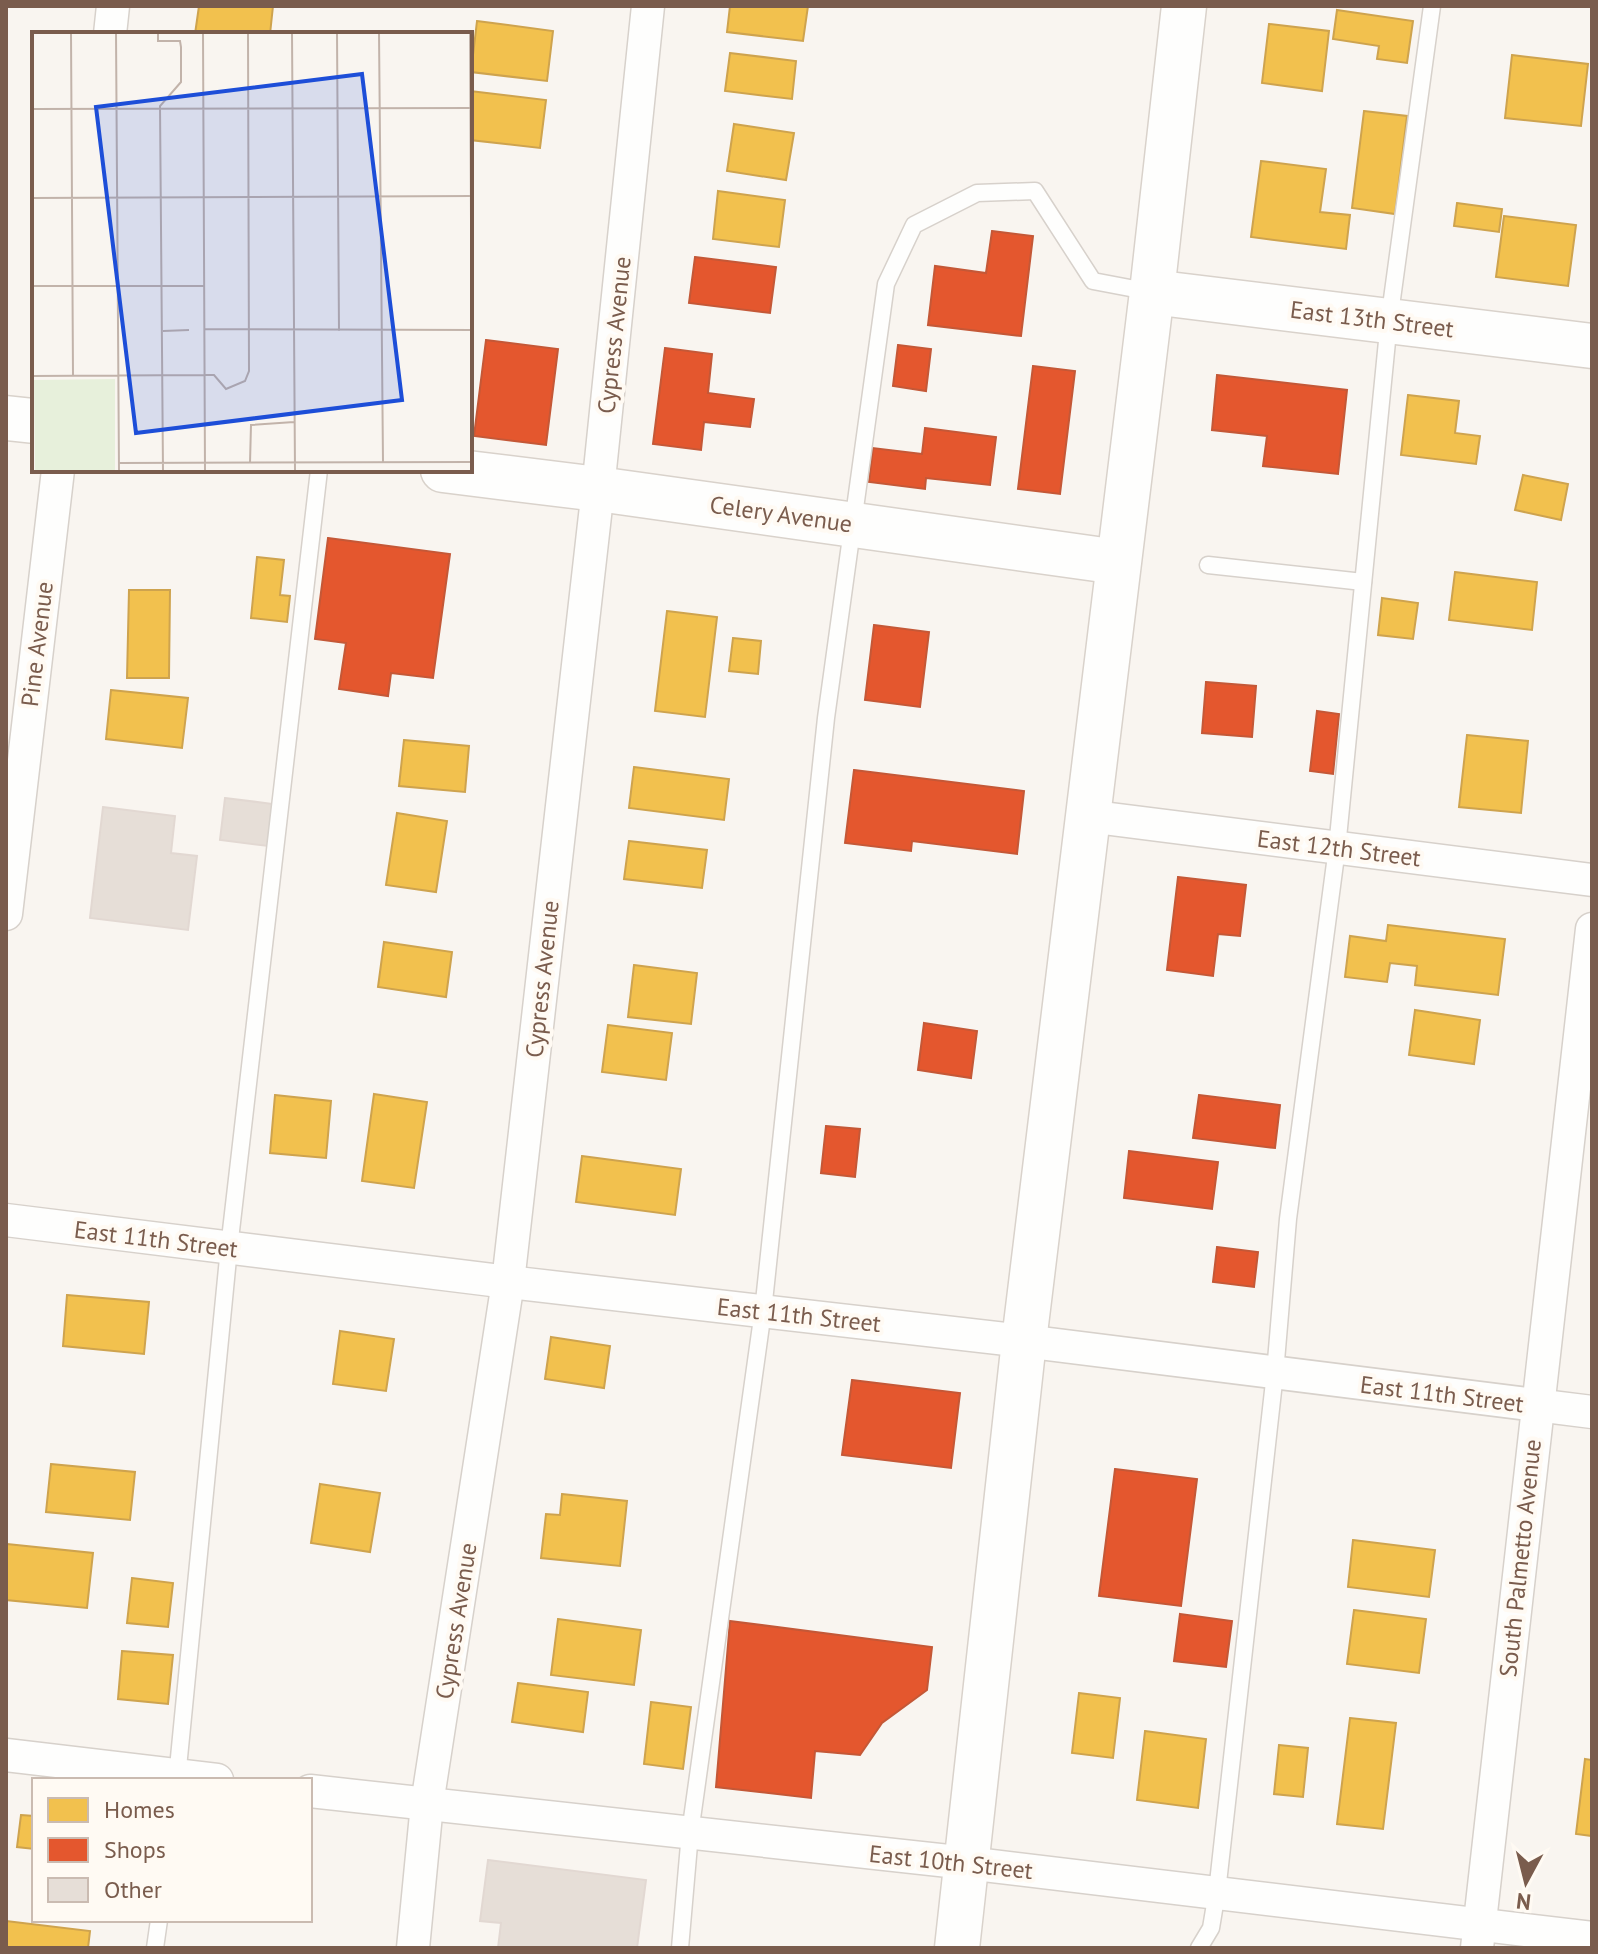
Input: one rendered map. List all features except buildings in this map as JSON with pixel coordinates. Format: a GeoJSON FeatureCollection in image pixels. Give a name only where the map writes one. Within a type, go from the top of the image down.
{"type":"FeatureCollection","features":[{"type":"Feature","properties":{"kind":"main road"},"geometry":{"type":"LineString","coordinates":[[957,1948],[1024,1341],[1184,6]]}},
{"type":"Feature","properties":{"kind":"main road","name":"East 13th Street"},"geometry":{"type":"LineString","coordinates":[[1152,292],[1592,346]]}},
{"type":"Feature","properties":{"kind":"main road"},"geometry":{"type":"LineString","coordinates":[[6,418],[32,421]]}},
{"type":"Feature","properties":{"kind":"main road","name":"Celery Avenue"},"geometry":{"type":"LineString","coordinates":[[459,472],[1118,562]]}},
{"type":"Feature","properties":{"kind":"street"},"geometry":{"type":"LineString","coordinates":[[110,32],[113,6]]}},
{"type":"Feature","properties":{"kind":"street","name":"Cypress Avenue"},"geometry":{"type":"LineString","coordinates":[[413,1948],[427,1804],[508,1282],[598,489],[648,6]]}},
{"type":"Feature","properties":{"kind":"street","name":"Pine Avenue"},"geometry":{"type":"LineString","coordinates":[[6,914],[58,472]]}},
{"type":"Feature","properties":{"kind":"street","name":"East 12th Street"},"geometry":{"type":"LineString","coordinates":[[1087,816],[1592,880]]}},
{"type":"Feature","properties":{"kind":"street","name":"South Palmetto Avenue"},"geometry":{"type":"LineString","coordinates":[[1478,1936],[1592,929]]}},
{"type":"Feature","properties":{"kind":"street","name":"East 11th Street"},"geometry":{"type":"LineString","coordinates":[[6,1220],[1592,1412]]}},
{"type":"Feature","properties":{"kind":"street"},"geometry":{"type":"LineString","coordinates":[[6,1755],[177,1778]]}},
{"type":"Feature","properties":{"kind":"street","name":"East 10th Street"},"geometry":{"type":"LineString","coordinates":[[312,1791],[1217,1892],[1478,1936],[1592,1938]]}},
{"type":"Feature","properties":{"kind":"lane"},"geometry":{"type":"LineString","coordinates":[[1199,1948],[1211,1928],[1217,1892],[1275,1373],[1288,1219],[1337,848],[1389,321],[1432,6]]}},
{"type":"Feature","properties":{"kind":"lane"},"geometry":{"type":"LineString","coordinates":[[680,1948],[690,1833],[763,1311],[824,734],[886,284],[914,225],[977,193],[1035,191],[1093,281],[1152,292]]}},
{"type":"Feature","properties":{"kind":"lane"},"geometry":{"type":"LineString","coordinates":[[177,1778],[229,1248],[319,472]]}},
{"type":"Feature","properties":{"kind":"lane"},"geometry":{"type":"LineString","coordinates":[[1208,565],[1363,582]]}},
{"type":"Feature","properties":{"kind":"lane"},"geometry":{"type":"LineString","coordinates":[[155,1948],[159,1922]]}}]}
